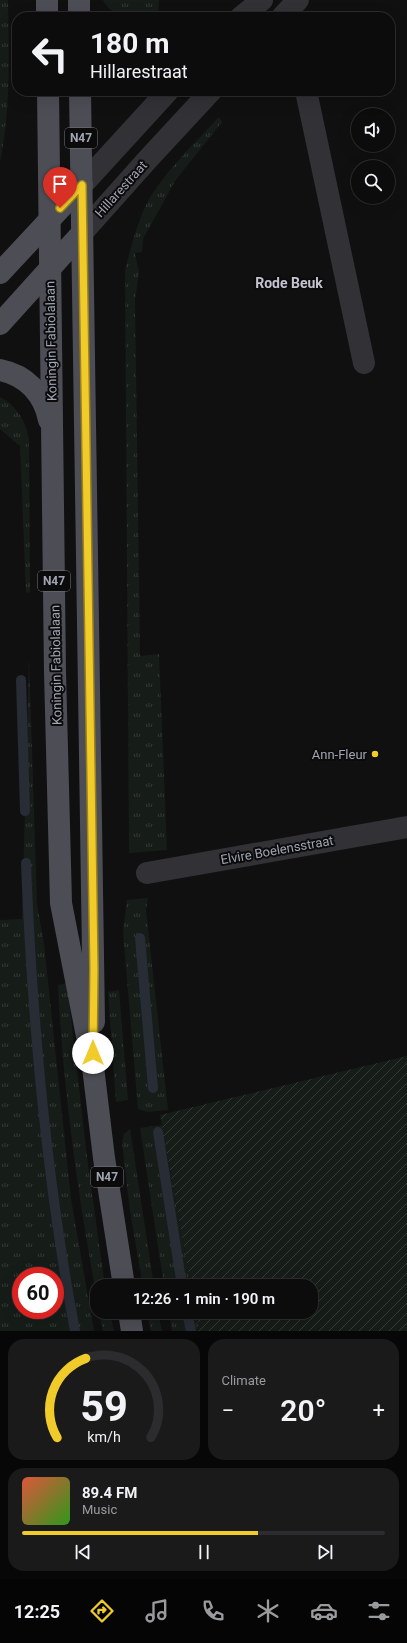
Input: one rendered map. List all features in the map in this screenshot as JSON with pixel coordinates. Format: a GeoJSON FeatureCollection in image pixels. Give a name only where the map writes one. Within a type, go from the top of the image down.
{"type":"FeatureCollection","features":[{"type":"Feature","properties":{"kind":"main road"},"geometry":{"type":"LineString","coordinates":[[46,0],[47,12]]}},
{"type":"Feature","properties":{"kind":"main road","name":"Koningin Fabiolalaan"},"geometry":{"type":"LineString","coordinates":[[48,96],[56,680],[61,903],[93,1067],[105,1165],[123,1279]]}},
{"type":"Feature","properties":{"kind":"main road","name":"Koningin Fabiolalaan"},"geometry":{"type":"LineString","coordinates":[[80,96],[94,946],[93,1067]]}},
{"type":"Feature","properties":{"kind":"main road"},"geometry":{"type":"LineString","coordinates":[[0,273],[82,185]]}},
{"type":"Feature","properties":{"kind":"main road","name":"Hillarestraat"},"geometry":{"type":"LineString","coordinates":[[0,324],[82,233]]}},
{"type":"Feature","properties":{"kind":"main road"},"geometry":{"type":"LineString","coordinates":[[0,370],[23,379],[33,387],[42,399],[48,417],[53,445]]}},
{"type":"Feature","properties":{"kind":"main road"},"geometry":{"type":"LineString","coordinates":[[130,1319],[132,1331]]}},
{"type":"Feature","properties":{"kind":"street"},"geometry":{"type":"LineString","coordinates":[[247,12],[262,0]]}},
{"type":"Feature","properties":{"kind":"street"},"geometry":{"type":"LineString","coordinates":[[82,185],[163,96]]}},
{"type":"Feature","properties":{"kind":"street","name":"Hillarestraat"},"geometry":{"type":"LineString","coordinates":[[82,233],[206,96]]}},
{"type":"Feature","properties":{"kind":"street"},"geometry":{"type":"LineString","coordinates":[[307,96],[364,363]]}},
{"type":"Feature","properties":{"kind":"street","name":"Elvire Boelensstraat"},"geometry":{"type":"LineString","coordinates":[[147,873],[407,827]]}},
{"type":"Feature","properties":{"kind":"green space"},"geometry":{"type":"Polygon","coordinates":[[[0,0],[8,0],[9,61],[8,102],[4,142],[0,162],[0,0]]]}},
{"type":"Feature","properties":{"kind":"green space"},"geometry":{"type":"Polygon","coordinates":[[[103,0],[159,0],[158,12],[113,12],[107,7],[103,0]]]}},
{"type":"Feature","properties":{"kind":"green space"},"geometry":{"type":"Polygon","coordinates":[[[219,117],[222,122],[175,181],[143,239],[142,252],[135,253],[139,272],[135,300],[140,656],[159,654],[167,850],[129,853],[125,271],[139,223],[145,207],[152,195],[179,160],[219,117]]]}},
{"type":"Feature","properties":{"kind":"green space"},"geometry":{"type":"Polygon","coordinates":[[[0,397],[16,409],[23,420],[29,439],[30,593],[26,592],[20,446],[0,429],[0,397]]]}},
{"type":"Feature","properties":{"kind":"green space"},"geometry":{"type":"Polygon","coordinates":[[[29,659],[37,904],[44,944],[71,1199],[90,1308],[90,1319],[92,1319],[94,1331],[0,1331],[0,920],[22,919],[29,659]]]}},
{"type":"Feature","properties":{"kind":"green space"},"geometry":{"type":"Polygon","coordinates":[[[148,898],[146,910],[168,1110],[147,1112],[138,1109],[123,932],[127,900],[148,898]]]}},
{"type":"Feature","properties":{"kind":"green space"},"geometry":{"type":"Polygon","coordinates":[[[67,983],[88,1165],[104,1279],[94,1279],[84,1221],[72,1143],[60,1024],[58,985],[67,983]]]}},
{"type":"Feature","properties":{"kind":"green space"},"geometry":{"type":"Polygon","coordinates":[[[119,990],[128,1100],[116,1102],[108,992],[119,990]]]}},
{"type":"Feature","properties":{"kind":"green space"},"geometry":{"type":"Polygon","coordinates":[[[407,1056],[407,1331],[199,1331],[197,1319],[318,1319],[318,1279],[190,1279],[160,1115],[407,1056]]]}},
{"type":"Feature","properties":{"kind":"green space"},"geometry":{"type":"Polygon","coordinates":[[[162,1125],[190,1279],[163,1279],[140,1128],[162,1125]]]}},
{"type":"Feature","properties":{"kind":"green space"},"geometry":{"type":"Polygon","coordinates":[[[130,1129],[153,1279],[142,1279],[130,1211],[122,1142],[124,1134],[130,1129]]]}},
{"type":"Feature","properties":{"kind":"green space"},"geometry":{"type":"Polygon","coordinates":[[[100,1319],[111,1319],[114,1331],[103,1331],[100,1319]]]}},
{"type":"Feature","properties":{"kind":"green space"},"geometry":{"type":"Polygon","coordinates":[[[148,1319],[159,1319],[162,1331],[151,1331],[148,1319]]]}},
{"type":"Feature","properties":{"kind":"green space"},"geometry":{"type":"Polygon","coordinates":[[[170,1319],[197,1319],[199,1331],[172,1331],[170,1319]]]}},
{"type":"Feature","properties":{"kind":"waterway"},"geometry":{"type":"LineString","coordinates":[[21,680],[25,811]]}},
{"type":"Feature","properties":{"kind":"waterway"},"geometry":{"type":"LineString","coordinates":[[26,863],[36,1039],[48,1157],[75,1331]]}},
{"type":"Feature","properties":{"kind":"waterway"},"geometry":{"type":"LineString","coordinates":[[140,938],[153,1088]]}},
{"type":"Feature","properties":{"kind":"waterway"},"geometry":{"type":"LineString","coordinates":[[158,1132],[181,1279]]}},
{"type":"Feature","properties":{"kind":"waterway"},"geometry":{"type":"LineString","coordinates":[[188,1319],[191,1331]]}},
{"type":"Feature","properties":{"kind":"place","name":"Ann-Fleur"},"geometry":{"type":"Point","coordinates":[375,754]}},
{"type":"Feature","properties":{"kind":"district","name":"Rode Beuk"},"geometry":{"type":"Point","coordinates":[289,283]}},
{"type":"Feature","properties":{"kind":"route"},"geometry":{"type":"LineString","coordinates":[[60,208],[82,185],[83,345],[94,969],[93,1053]]}}]}
